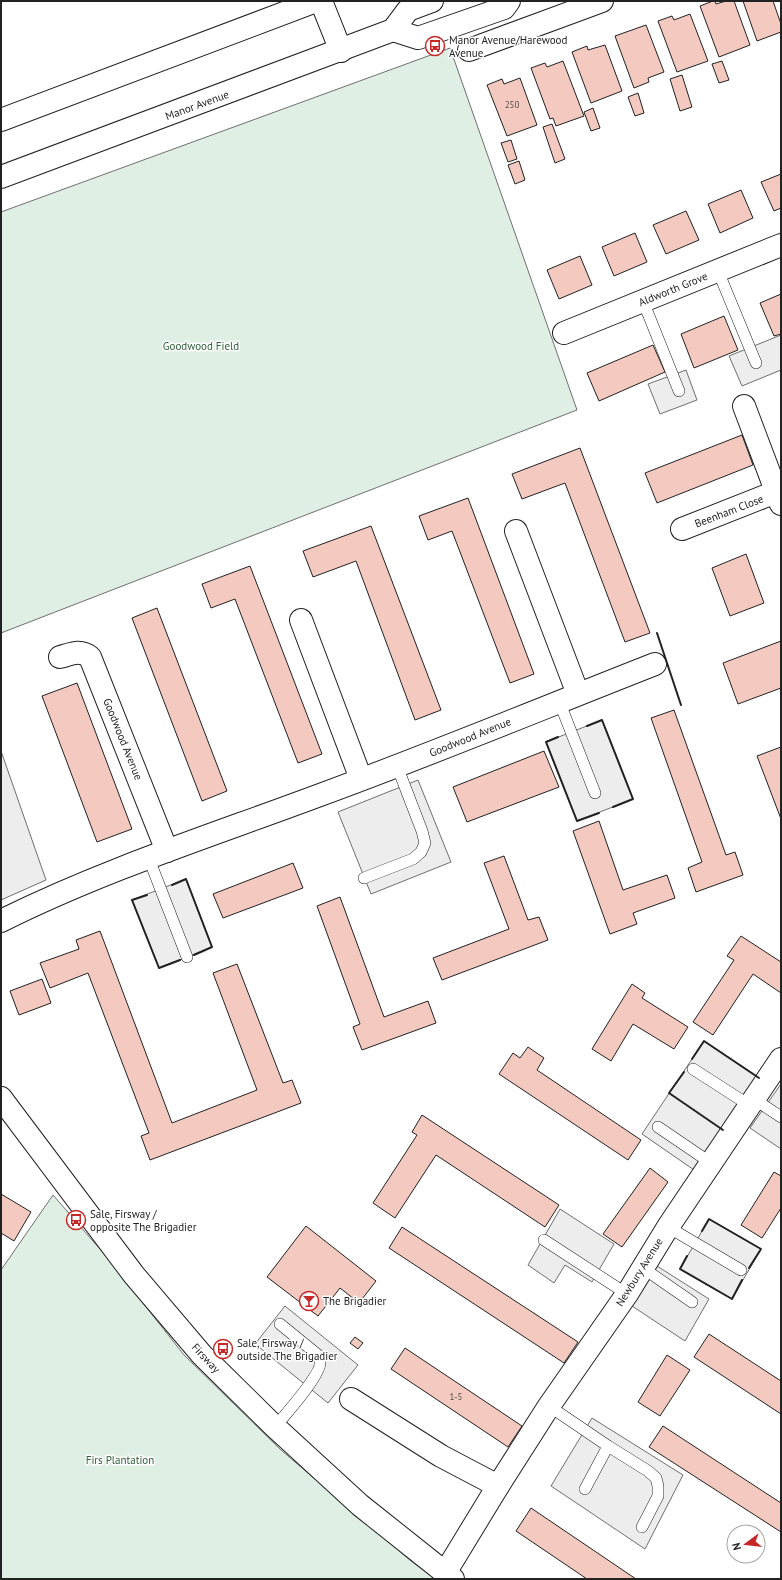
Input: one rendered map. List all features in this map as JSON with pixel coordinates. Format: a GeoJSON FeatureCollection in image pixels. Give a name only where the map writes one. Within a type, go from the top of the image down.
{"type":"FeatureCollection","features":[{"type":"Feature","properties":{"kind":"street"},"geometry":{"type":"LineString","coordinates":[[1,120],[316,1]]}},
{"type":"Feature","properties":{"kind":"street"},"geometry":{"type":"LineString","coordinates":[[321,1],[341,51]]}},
{"type":"Feature","properties":{"kind":"street"},"geometry":{"type":"LineString","coordinates":[[432,1],[408,10],[393,30],[418,38],[504,8],[509,1]]}},
{"type":"Feature","properties":{"kind":"street"},"geometry":{"type":"LineString","coordinates":[[469,50],[598,2]]}},
{"type":"Feature","properties":{"kind":"street","name":"Manor Avenue"},"geometry":{"type":"LineString","coordinates":[[1,178],[341,51],[393,30]]}},
{"type":"Feature","properties":{"kind":"street","name":"Aldworth Grove"},"geometry":{"type":"LineString","coordinates":[[564,333],[781,245]]}},
{"type":"Feature","properties":{"kind":"street","name":"Beenham Close"},"geometry":{"type":"LineString","coordinates":[[682,529],[780,496],[744,406]]}},
{"type":"Feature","properties":{"kind":"street"},"geometry":{"type":"LineString","coordinates":[[516,531],[568,698]]}},
{"type":"Feature","properties":{"kind":"street"},"geometry":{"type":"LineString","coordinates":[[301,620],[361,779]]}},
{"type":"Feature","properties":{"kind":"street","name":"Goodwood Avenue"},"geometry":{"type":"LineString","coordinates":[[60,657],[79,652],[86,653],[90,658],[158,855]]}},
{"type":"Feature","properties":{"kind":"street","name":"Goodwood Avenue"},"geometry":{"type":"LineString","coordinates":[[1,921],[40,902],[158,855],[397,766],[655,664]]}},
{"type":"Feature","properties":{"kind":"street","name":"Newbury Avenue"},"geometry":{"type":"LineString","coordinates":[[449,1576],[498,1486],[549,1406],[627,1294],[668,1227],[781,1059]]}},
{"type":"Feature","properties":{"kind":"street","name":"Firsway"},"geometry":{"type":"LineString","coordinates":[[1,1098],[134,1275],[202,1355],[275,1427],[360,1505],[449,1576]]}},
{"type":"Feature","properties":{"kind":"street"},"geometry":{"type":"LineString","coordinates":[[351,1399],[441,1456],[498,1486]]}},
{"type":"Feature","properties":{"kind":"lane"},"geometry":{"type":"LineString","coordinates":[[718,271],[756,363]]}},
{"type":"Feature","properties":{"kind":"lane"},"geometry":{"type":"LineString","coordinates":[[643,301],[680,391]]}},
{"type":"Feature","properties":{"kind":"lane"},"geometry":{"type":"LineString","coordinates":[[568,698],[595,793]]}},
{"type":"Feature","properties":{"kind":"lane"},"geometry":{"type":"LineString","coordinates":[[364,878],[413,859],[421,852],[424,843],[422,831],[397,766]]}},
{"type":"Feature","properties":{"kind":"lane"},"geometry":{"type":"LineString","coordinates":[[158,855],[187,957]]}},
{"type":"Feature","properties":{"kind":"lane"},"geometry":{"type":"LineString","coordinates":[[693,1069],[781,1117]]}},
{"type":"Feature","properties":{"kind":"lane"},"geometry":{"type":"LineString","coordinates":[[658,1127],[711,1163]]}},
{"type":"Feature","properties":{"kind":"lane"},"geometry":{"type":"LineString","coordinates":[[668,1227],[741,1270]]}},
{"type":"Feature","properties":{"kind":"lane"},"geometry":{"type":"LineString","coordinates":[[544,1240],[627,1294]]}},
{"type":"Feature","properties":{"kind":"lane"},"geometry":{"type":"LineString","coordinates":[[643,1268],[692,1302]]}},
{"type":"Feature","properties":{"kind":"lane"},"geometry":{"type":"LineString","coordinates":[[275,1427],[304,1392],[319,1369],[320,1361],[318,1355],[280,1324]]}},
{"type":"Feature","properties":{"kind":"lane"},"geometry":{"type":"LineString","coordinates":[[549,1406],[648,1471],[656,1478],[658,1496],[642,1527]]}},
{"type":"Feature","properties":{"kind":"lane"},"geometry":{"type":"LineString","coordinates":[[585,1489],[608,1446]]}},
{"type":"Feature","properties":{"kind":"green space","name":"Goodwood Field"},"geometry":{"type":"Polygon","coordinates":[[[450,48],[577,410],[1,633],[1,212],[450,48]]]}},
{"type":"Feature","properties":{"kind":"green space","name":"Firs Plantation"},"geometry":{"type":"Polygon","coordinates":[[[53,1195],[106,1256],[184,1355],[281,1450],[411,1561],[435,1579],[1,1579],[1,1270],[53,1195]]]}},
{"type":"Feature","properties":{"kind":"shaded area"},"geometry":{"type":"Polygon","coordinates":[[[781,335],[781,370],[742,386],[729,356],[781,335]]]}},
{"type":"Feature","properties":{"kind":"shaded area"},"geometry":{"type":"Polygon","coordinates":[[[686,370],[697,400],[660,414],[648,384],[686,370]]]}},
{"type":"Feature","properties":{"kind":"shaded area"},"geometry":{"type":"Polygon","coordinates":[[[602,720],[633,799],[577,821],[546,742],[602,720]]]}},
{"type":"Feature","properties":{"kind":"shaded area"},"geometry":{"type":"Polygon","coordinates":[[[1,751],[46,880],[1,900],[1,751]]]}},
{"type":"Feature","properties":{"kind":"shaded area"},"geometry":{"type":"Polygon","coordinates":[[[418,780],[451,862],[371,894],[338,812],[418,780]]]}},
{"type":"Feature","properties":{"kind":"shaded area"},"geometry":{"type":"Polygon","coordinates":[[[186,879],[212,947],[159,968],[132,900],[186,879]]]}},
{"type":"Feature","properties":{"kind":"shaded area"},"geometry":{"type":"Polygon","coordinates":[[[704,1041],[760,1078],[697,1172],[642,1134],[704,1041]]]}},
{"type":"Feature","properties":{"kind":"shaded area"},"geometry":{"type":"Polygon","coordinates":[[[781,1084],[781,1149],[750,1128],[781,1084]]]}},
{"type":"Feature","properties":{"kind":"shaded area"},"geometry":{"type":"Polygon","coordinates":[[[560,1209],[614,1244],[592,1282],[565,1265],[554,1283],[528,1265],[560,1209]]]}},
{"type":"Feature","properties":{"kind":"shaded area"},"geometry":{"type":"Polygon","coordinates":[[[709,1219],[761,1249],[732,1299],[680,1269],[709,1219]]]}},
{"type":"Feature","properties":{"kind":"shaded area"},"geometry":{"type":"Polygon","coordinates":[[[657,1266],[709,1299],[685,1341],[632,1306],[657,1266]]]}},
{"type":"Feature","properties":{"kind":"shaded area"},"geometry":{"type":"Polygon","coordinates":[[[285,1306],[358,1365],[328,1403],[255,1344],[285,1306]]]}},
{"type":"Feature","properties":{"kind":"shaded area"},"geometry":{"type":"Polygon","coordinates":[[[592,1418],[683,1475],[645,1549],[551,1486],[592,1418]]]}},
{"type":"Feature","properties":{"kind":"building"},"geometry":{"type":"Polygon","coordinates":[[[715,1],[716,4],[726,1],[734,1],[750,45],[719,57],[700,6],[715,1]]]}},
{"type":"Feature","properties":{"kind":"building"},"geometry":{"type":"Polygon","coordinates":[[[743,1],[773,1],[781,24],[781,32],[757,41],[743,1]]]}},
{"type":"Feature","properties":{"kind":"building"},"geometry":{"type":"Polygon","coordinates":[[[690,14],[708,61],[677,72],[658,21],[672,16],[674,20],[690,14]]]}},
{"type":"Feature","properties":{"kind":"building"},"geometry":{"type":"Polygon","coordinates":[[[646,25],[664,72],[648,78],[649,82],[634,88],[615,36],[646,25]]]}},
{"type":"Feature","properties":{"kind":"building"},"geometry":{"type":"Polygon","coordinates":[[[605,45],[622,91],[591,103],[572,52],[587,46],[588,50],[605,45]]]}},
{"type":"Feature","properties":{"kind":"building"},"geometry":{"type":"Polygon","coordinates":[[[563,61],[584,116],[556,126],[553,118],[550,119],[531,68],[545,63],[547,67],[563,61]]]}},
{"type":"Feature","properties":{"kind":"building"},"geometry":{"type":"Polygon","coordinates":[[[722,61],[729,80],[719,83],[712,64],[722,61]]]}},
{"type":"Feature","properties":{"kind":"building"},"geometry":{"type":"Polygon","coordinates":[[[682,75],[692,107],[680,111],[670,79],[682,75]]]}},
{"type":"Feature","properties":{"kind":"building"},"geometry":{"type":"Polygon","coordinates":[[[520,78],[537,125],[507,136],[487,85],[502,79],[504,84],[520,78]]]}},
{"type":"Feature","properties":{"kind":"building"},"geometry":{"type":"Polygon","coordinates":[[[638,93],[644,113],[635,116],[628,97],[638,93]]]}},
{"type":"Feature","properties":{"kind":"building"},"geometry":{"type":"Polygon","coordinates":[[[593,108],[600,128],[591,131],[584,112],[593,108]]]}},
{"type":"Feature","properties":{"kind":"building"},"geometry":{"type":"Polygon","coordinates":[[[552,124],[565,159],[555,163],[543,127],[552,124]]]}},
{"type":"Feature","properties":{"kind":"building"},"geometry":{"type":"Polygon","coordinates":[[[511,140],[517,159],[508,162],[501,143],[511,140]]]}},
{"type":"Feature","properties":{"kind":"building"},"geometry":{"type":"Polygon","coordinates":[[[519,161],[525,180],[515,184],[508,165],[519,161]]]}},
{"type":"Feature","properties":{"kind":"building"},"geometry":{"type":"Polygon","coordinates":[[[781,174],[781,208],[774,211],[761,182],[781,174]]]}},
{"type":"Feature","properties":{"kind":"building"},"geometry":{"type":"Polygon","coordinates":[[[741,190],[753,218],[720,233],[708,204],[741,190]]]}},
{"type":"Feature","properties":{"kind":"building"},"geometry":{"type":"Polygon","coordinates":[[[686,211],[699,240],[666,254],[653,225],[686,211]]]}},
{"type":"Feature","properties":{"kind":"building"},"geometry":{"type":"Polygon","coordinates":[[[635,233],[647,262],[614,276],[602,247],[635,233]]]}},
{"type":"Feature","properties":{"kind":"building"},"geometry":{"type":"Polygon","coordinates":[[[580,256],[592,285],[559,299],[547,270],[580,256]]]}},
{"type":"Feature","properties":{"kind":"building"},"geometry":{"type":"Polygon","coordinates":[[[781,294],[781,334],[774,336],[760,303],[781,294]]]}},
{"type":"Feature","properties":{"kind":"building"},"geometry":{"type":"Polygon","coordinates":[[[724,316],[738,350],[694,368],[681,334],[724,316]]]}},
{"type":"Feature","properties":{"kind":"building"},"geometry":{"type":"Polygon","coordinates":[[[653,345],[665,372],[599,401],[587,373],[653,345]]]}},
{"type":"Feature","properties":{"kind":"building"},"geometry":{"type":"Polygon","coordinates":[[[742,435],[753,465],[657,503],[645,473],[742,435]]]}},
{"type":"Feature","properties":{"kind":"building"},"geometry":{"type":"Polygon","coordinates":[[[580,448],[650,633],[625,642],[565,483],[522,499],[512,474],[580,448]]]}},
{"type":"Feature","properties":{"kind":"building"},"geometry":{"type":"Polygon","coordinates":[[[468,498],[534,674],[510,683],[452,531],[428,540],[419,516],[468,498]]]}},
{"type":"Feature","properties":{"kind":"building"},"geometry":{"type":"Polygon","coordinates":[[[371,526],[441,710],[415,720],[356,561],[313,577],[303,551],[371,526]]]}},
{"type":"Feature","properties":{"kind":"building"},"geometry":{"type":"Polygon","coordinates":[[[746,554],[764,603],[730,616],[712,568],[746,554]]]}},
{"type":"Feature","properties":{"kind":"building"},"geometry":{"type":"Polygon","coordinates":[[[250,566],[322,754],[298,763],[235,599],[211,608],[202,584],[250,566]]]}},
{"type":"Feature","properties":{"kind":"building"},"geometry":{"type":"Polygon","coordinates":[[[157,608],[227,791],[202,801],[132,618],[157,608]]]}},
{"type":"Feature","properties":{"kind":"building"},"geometry":{"type":"Polygon","coordinates":[[[781,641],[781,688],[738,704],[723,663],[781,641]]]}},
{"type":"Feature","properties":{"kind":"building"},"geometry":{"type":"Polygon","coordinates":[[[77,683],[132,829],[97,842],[42,696],[77,683]]]}},
{"type":"Feature","properties":{"kind":"building"},"geometry":{"type":"Polygon","coordinates":[[[674,710],[726,855],[735,852],[743,875],[696,892],[688,868],[702,862],[651,718],[674,710]]]}},
{"type":"Feature","properties":{"kind":"building"},"geometry":{"type":"Polygon","coordinates":[[[781,747],[781,819],[757,756],[781,747]]]}},
{"type":"Feature","properties":{"kind":"building"},"geometry":{"type":"Polygon","coordinates":[[[544,751],[559,787],[467,822],[453,787],[544,751]]]}},
{"type":"Feature","properties":{"kind":"building"},"geometry":{"type":"Polygon","coordinates":[[[599,821],[623,890],[667,875],[675,898],[633,913],[637,924],[610,934],[573,831],[599,821]]]}},
{"type":"Feature","properties":{"kind":"building"},"geometry":{"type":"Polygon","coordinates":[[[504,856],[528,920],[539,917],[548,940],[442,980],[433,958],[509,929],[484,863],[504,856]]]}},
{"type":"Feature","properties":{"kind":"building"},"geometry":{"type":"Polygon","coordinates":[[[293,863],[303,888],[223,918],[213,894],[293,863]]]}},
{"type":"Feature","properties":{"kind":"building"},"geometry":{"type":"Polygon","coordinates":[[[340,897],[384,1017],[428,1001],[436,1023],[362,1050],[353,1027],[360,1024],[317,906],[340,897]]]}},
{"type":"Feature","properties":{"kind":"building"},"geometry":{"type":"Polygon","coordinates":[[[100,931],[172,1123],[257,1090],[213,973],[237,964],[283,1083],[292,1080],[301,1103],[150,1160],[141,1136],[149,1133],[88,973],[50,988],[40,963],[79,949],[76,940],[100,931]]]}},
{"type":"Feature","properties":{"kind":"building"},"geometry":{"type":"Polygon","coordinates":[[[741,936],[781,962],[781,993],[753,974],[713,1035],[693,1022],[734,960],[727,956],[741,936]]]}},
{"type":"Feature","properties":{"kind":"building"},"geometry":{"type":"Polygon","coordinates":[[[42,979],[51,1003],[19,1015],[10,991],[42,979]]]}},
{"type":"Feature","properties":{"kind":"building"},"geometry":{"type":"Polygon","coordinates":[[[632,984],[645,993],[642,998],[688,1027],[674,1049],[633,1024],[611,1061],[592,1049],[632,984]]]}},
{"type":"Feature","properties":{"kind":"building"},"geometry":{"type":"Polygon","coordinates":[[[528,1047],[544,1058],[537,1070],[641,1140],[628,1160],[499,1074],[513,1053],[520,1058],[528,1047]]]}},
{"type":"Feature","properties":{"kind":"building"},"geometry":{"type":"Polygon","coordinates":[[[422,1115],[559,1205],[545,1227],[436,1155],[395,1218],[373,1203],[417,1135],[412,1132],[422,1115]]]}},
{"type":"Feature","properties":{"kind":"building"},"geometry":{"type":"Polygon","coordinates":[[[650,1168],[668,1182],[622,1247],[603,1234],[650,1168]]]}},
{"type":"Feature","properties":{"kind":"building"},"geometry":{"type":"Polygon","coordinates":[[[774,1172],[781,1176],[781,1208],[762,1238],[741,1225],[774,1172]]]}},
{"type":"Feature","properties":{"kind":"building"},"geometry":{"type":"Polygon","coordinates":[[[1,1194],[31,1212],[14,1241],[1,1233],[1,1194]]]}},
{"type":"Feature","properties":{"kind":"building"},"geometry":{"type":"Polygon","coordinates":[[[306,1226],[376,1281],[359,1303],[340,1288],[318,1316],[267,1277],[306,1226]]]}},
{"type":"Feature","properties":{"kind":"building"},"geometry":{"type":"Polygon","coordinates":[[[402,1227],[578,1342],[564,1363],[389,1248],[402,1227]]]}},
{"type":"Feature","properties":{"kind":"building"},"geometry":{"type":"Polygon","coordinates":[[[709,1334],[781,1381],[781,1414],[694,1357],[709,1334]]]}},
{"type":"Feature","properties":{"kind":"building"},"geometry":{"type":"Polygon","coordinates":[[[355,1337],[363,1343],[358,1349],[350,1343],[355,1337]]]}},
{"type":"Feature","properties":{"kind":"building"},"geometry":{"type":"Polygon","coordinates":[[[405,1348],[522,1426],[508,1447],[391,1369],[405,1348]]]}},
{"type":"Feature","properties":{"kind":"building"},"geometry":{"type":"Polygon","coordinates":[[[667,1355],[690,1370],[660,1416],[638,1402],[667,1355]]]}},
{"type":"Feature","properties":{"kind":"building"},"geometry":{"type":"Polygon","coordinates":[[[663,1426],[781,1503],[781,1532],[649,1447],[663,1426]]]}},
{"type":"Feature","properties":{"kind":"building"},"geometry":{"type":"Polygon","coordinates":[[[531,1508],[636,1579],[587,1579],[516,1531],[531,1508]]]}},
{"type":"Feature","properties":{"kind":"wall"},"geometry":{"type":"LineString","coordinates":[[657,633],[681,705]]}},
{"type":"Feature","properties":{"kind":"wall"},"geometry":{"type":"LineString","coordinates":[[587,726],[602,720],[633,799],[613,807]]}},
{"type":"Feature","properties":{"kind":"wall"},"geometry":{"type":"LineString","coordinates":[[558,737],[546,742],[577,821],[599,813]]}},
{"type":"Feature","properties":{"kind":"wall"},"geometry":{"type":"LineString","coordinates":[[172,885],[186,879],[212,947],[194,955]]}},
{"type":"Feature","properties":{"kind":"wall"},"geometry":{"type":"LineString","coordinates":[[147,895],[132,900],[159,968],[180,960]]}},
{"type":"Feature","properties":{"kind":"wall"},"geometry":{"type":"LineString","coordinates":[[692,1059],[704,1041],[759,1078]]}},
{"type":"Feature","properties":{"kind":"wall"},"geometry":{"type":"LineString","coordinates":[[684,1072],[669,1093],[723,1130]]}},
{"type":"Feature","properties":{"kind":"wall"},"geometry":{"type":"LineString","coordinates":[[702,1231],[709,1219],[761,1249],[749,1268]]}},
{"type":"Feature","properties":{"kind":"wall"},"geometry":{"type":"LineString","coordinates":[[687,1256],[680,1269],[732,1299],[742,1280]]}},
{"type":"Feature","properties":{"kind":"place","name":"Manor Avenue/Harewood Avenue"},"geometry":{"type":"Point","coordinates":[435,46]}},
{"type":"Feature","properties":{"kind":"place","name":"Sale, Firsway / opposite The Brigadier"},"geometry":{"type":"Point","coordinates":[76,1220]}},
{"type":"Feature","properties":{"kind":"place","name":"The Brigadier"},"geometry":{"type":"Point","coordinates":[309,1301]}},
{"type":"Feature","properties":{"kind":"place","name":"Sale, Firsway / outside The Brigadier"},"geometry":{"type":"Point","coordinates":[223,1349]}}]}
